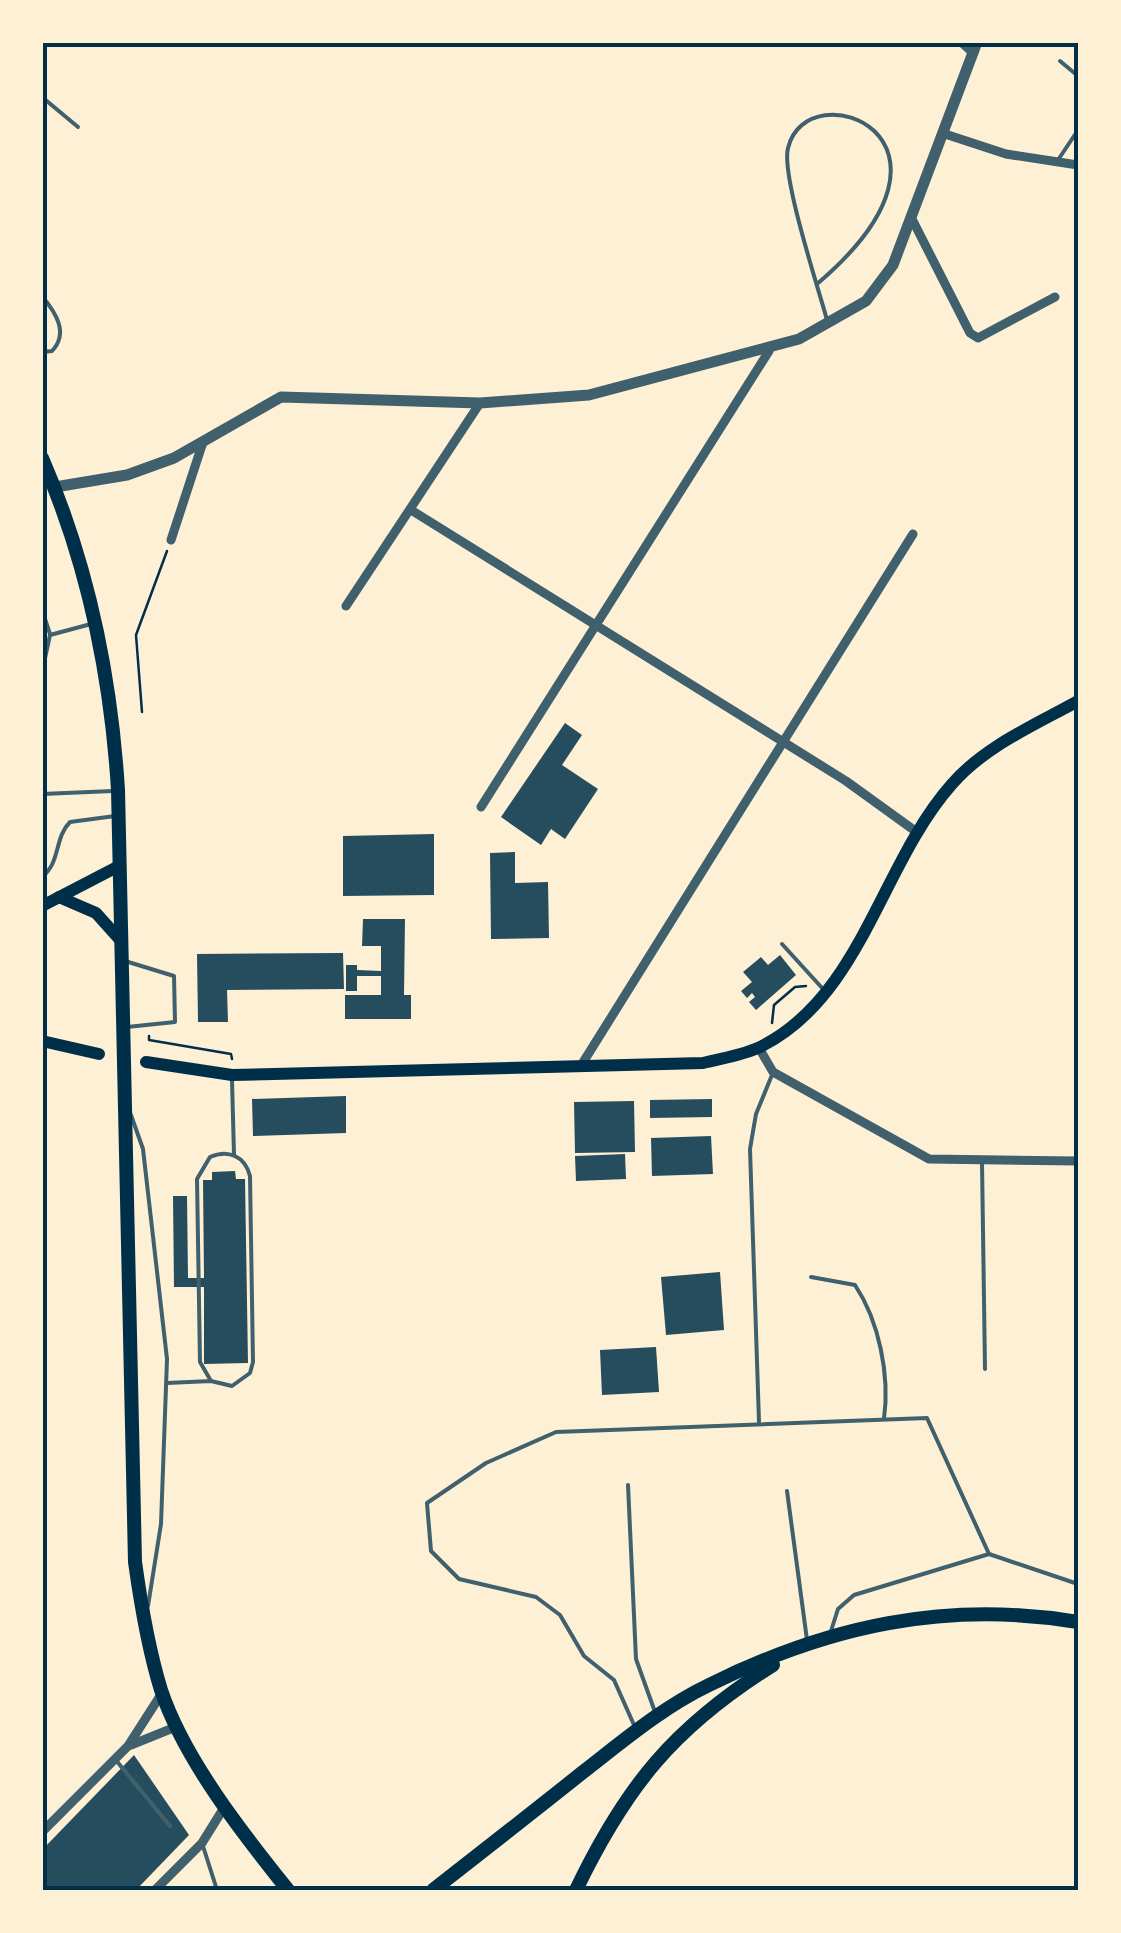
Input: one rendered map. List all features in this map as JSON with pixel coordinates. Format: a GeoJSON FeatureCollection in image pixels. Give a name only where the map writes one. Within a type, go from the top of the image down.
{"type":"FeatureCollection","features":[{"type":"Feature","properties":{"kind":"highway"},"geometry":{"type":"LineString","coordinates":[[42,458],[55,488],[110,685],[119,816],[135,1562],[144,1626],[162,1694],[178,1726],[225,1806],[284,1890]]}},
{"type":"Feature","properties":{"kind":"highway"},"geometry":{"type":"LineString","coordinates":[[433,1890],[636,1731],[706,1686],[808,1643],[830,1634],[904,1618],[981,1613],[1078,1622]]}},
{"type":"Feature","properties":{"kind":"highway"},"geometry":{"type":"LineString","coordinates":[[576,1890],[609,1822],[663,1749],[735,1689],[808,1643]]}},
{"type":"Feature","properties":{"kind":"main road"},"geometry":{"type":"LineString","coordinates":[[146,1062],[232,1075],[704,1062],[759,1048],[826,992],[918,833],[950,786],[976,759],[1078,701]]}},
{"type":"Feature","properties":{"kind":"main road"},"geometry":{"type":"LineString","coordinates":[[42,906],[119,866]]}},
{"type":"Feature","properties":{"kind":"main road"},"geometry":{"type":"LineString","coordinates":[[59,898],[96,913],[122,942]]}},
{"type":"Feature","properties":{"kind":"main road"},"geometry":{"type":"LineString","coordinates":[[42,1041],[99,1054]]}},
{"type":"Feature","properties":{"kind":"street"},"geometry":{"type":"LineString","coordinates":[[55,488],[127,475],[203,442],[281,397],[480,403],[589,394],[769,351],[828,325],[866,301],[893,265],[975,48],[961,42]]}},
{"type":"Feature","properties":{"kind":"street"},"geometry":{"type":"LineString","coordinates":[[945,134],[1056,164],[1078,166]]}},
{"type":"Feature","properties":{"kind":"street"},"geometry":{"type":"LineString","coordinates":[[912,219],[970,333],[978,338],[1056,297]]}},
{"type":"Feature","properties":{"kind":"street"},"geometry":{"type":"LineString","coordinates":[[481,807],[769,351]]}},
{"type":"Feature","properties":{"kind":"street"},"geometry":{"type":"LineString","coordinates":[[346,606],[480,403]]}},
{"type":"Feature","properties":{"kind":"street"},"geometry":{"type":"LineString","coordinates":[[171,540],[203,442]]}},
{"type":"Feature","properties":{"kind":"street"},"geometry":{"type":"LineString","coordinates":[[411,510],[782,742],[918,833]]}},
{"type":"Feature","properties":{"kind":"street"},"geometry":{"type":"LineString","coordinates":[[582,1064],[913,534]]}},
{"type":"Feature","properties":{"kind":"street"},"geometry":{"type":"LineString","coordinates":[[759,1048],[773,1072],[930,1159],[1078,1160]]}},
{"type":"Feature","properties":{"kind":"street"},"geometry":{"type":"LineString","coordinates":[[42,1832],[128,1746],[162,1694]]}},
{"type":"Feature","properties":{"kind":"street"},"geometry":{"type":"LineString","coordinates":[[128,1746],[178,1726]]}},
{"type":"Feature","properties":{"kind":"street"},"geometry":{"type":"LineString","coordinates":[[155,1890],[202,1843],[225,1806]]}},
{"type":"Feature","properties":{"kind":"lane"},"geometry":{"type":"LineString","coordinates":[[1060,60],[1078,76]]}},
{"type":"Feature","properties":{"kind":"lane"},"geometry":{"type":"LineString","coordinates":[[42,97],[78,127]]}},
{"type":"Feature","properties":{"kind":"lane"},"geometry":{"type":"LineString","coordinates":[[817,284],[848,257],[891,184],[894,160],[880,134],[862,118],[830,114],[800,126],[787,149],[797,210],[828,325]]}},
{"type":"Feature","properties":{"kind":"lane"},"geometry":{"type":"LineString","coordinates":[[1056,164],[1078,130]]}},
{"type":"Feature","properties":{"kind":"lane"},"geometry":{"type":"LineString","coordinates":[[42,296],[61,329],[60,342],[52,351],[42,352]]}},
{"type":"Feature","properties":{"kind":"lane"},"geometry":{"type":"LineString","coordinates":[[42,610],[50,635],[42,672]]}},
{"type":"Feature","properties":{"kind":"lane"},"geometry":{"type":"LineString","coordinates":[[50,635],[95,623]]}},
{"type":"Feature","properties":{"kind":"lane"},"geometry":{"type":"LineString","coordinates":[[42,794],[118,790]]}},
{"type":"Feature","properties":{"kind":"lane"},"geometry":{"type":"LineString","coordinates":[[42,877],[70,822],[119,816]]}},
{"type":"Feature","properties":{"kind":"lane"},"geometry":{"type":"LineString","coordinates":[[782,944],[826,992]]}},
{"type":"Feature","properties":{"kind":"lane"},"geometry":{"type":"LineString","coordinates":[[122,960],[174,976],[175,1022],[122,1027]]}},
{"type":"Feature","properties":{"kind":"lane"},"geometry":{"type":"LineString","coordinates":[[760,1422],[750,1149],[756,1114],[773,1072]]}},
{"type":"Feature","properties":{"kind":"lane"},"geometry":{"type":"LineString","coordinates":[[168,1383],[211,1381],[232,1386],[250,1373],[253,1362],[250,1176],[234,1155],[232,1075]]}},
{"type":"Feature","properties":{"kind":"lane"},"geometry":{"type":"LineString","coordinates":[[124,1098],[143,1149],[168,1383],[161,1524],[144,1626]]}},
{"type":"Feature","properties":{"kind":"lane"},"geometry":{"type":"LineString","coordinates":[[211,1381],[200,1362],[198,1179],[210,1157],[234,1155]]}},
{"type":"Feature","properties":{"kind":"lane"},"geometry":{"type":"LineString","coordinates":[[982,1162],[985,1369]]}},
{"type":"Feature","properties":{"kind":"lane"},"geometry":{"type":"LineString","coordinates":[[811,1277],[855,1284],[872,1310],[886,1398],[884,1419]]}},
{"type":"Feature","properties":{"kind":"lane"},"geometry":{"type":"LineString","coordinates":[[636,1731],[614,1680],[584,1656],[560,1614],[536,1597],[459,1579],[431,1552],[427,1504],[486,1463],[556,1432],[927,1418],[989,1554]]}},
{"type":"Feature","properties":{"kind":"lane"},"geometry":{"type":"LineString","coordinates":[[628,1485],[636,1659],[657,1718]]}},
{"type":"Feature","properties":{"kind":"lane"},"geometry":{"type":"LineString","coordinates":[[786,1491],[808,1643]]}},
{"type":"Feature","properties":{"kind":"lane"},"geometry":{"type":"LineString","coordinates":[[830,1634],[838,1610],[854,1595],[989,1554],[1078,1583]]}},
{"type":"Feature","properties":{"kind":"lane"},"geometry":{"type":"LineString","coordinates":[[114,1759],[170,1826]]}},
{"type":"Feature","properties":{"kind":"lane"},"geometry":{"type":"LineString","coordinates":[[202,1843],[216,1890]]}},
{"type":"Feature","properties":{"kind":"path"},"geometry":{"type":"LineString","coordinates":[[142,712],[136,635],[171,540]]}},
{"type":"Feature","properties":{"kind":"path"},"geometry":{"type":"LineString","coordinates":[[778,1036],[771,1015],[784,995],[796,987],[814,985],[826,992]]}},
{"type":"Feature","properties":{"kind":"path"},"geometry":{"type":"LineString","coordinates":[[149,1025],[149,1040],[232,1054],[232,1075]]}},
{"type":"Feature","properties":{"kind":"building"},"geometry":{"type":"Polygon","coordinates":[[[565,723],[582,735],[562,765],[598,789],[565,839],[551,829],[541,845],[501,817],[565,723]]]}},
{"type":"Feature","properties":{"kind":"building"},"geometry":{"type":"Polygon","coordinates":[[[434,834],[434,895],[343,896],[343,836],[434,834]]]}},
{"type":"Feature","properties":{"kind":"building"},"geometry":{"type":"Polygon","coordinates":[[[515,852],[515,883],[548,882],[549,938],[491,939],[490,853],[515,852]]]}},
{"type":"Feature","properties":{"kind":"building"},"geometry":{"type":"Polygon","coordinates":[[[363,919],[405,919],[404,995],[411,995],[411,1019],[345,1019],[345,995],[381,995],[381,976],[357,976],[357,991],[346,991],[346,965],[357,965],[357,970],[381,971],[381,946],[362,946],[363,919]]]}},
{"type":"Feature","properties":{"kind":"building"},"geometry":{"type":"Polygon","coordinates":[[[343,953],[344,989],[227,990],[228,1022],[198,1022],[197,954],[343,953]]]}},
{"type":"Feature","properties":{"kind":"building"},"geometry":{"type":"Polygon","coordinates":[[[780,955],[796,975],[756,1010],[749,1002],[755,997],[752,993],[747,998],[741,991],[752,982],[743,972],[761,957],[768,965],[780,955]]]}},
{"type":"Feature","properties":{"kind":"building"},"geometry":{"type":"Polygon","coordinates":[[[346,1096],[346,1133],[253,1136],[252,1099],[346,1096]]]}},
{"type":"Feature","properties":{"kind":"building"},"geometry":{"type":"Polygon","coordinates":[[[712,1099],[712,1117],[650,1118],[650,1100],[712,1099]]]}},
{"type":"Feature","properties":{"kind":"building"},"geometry":{"type":"Polygon","coordinates":[[[634,1101],[635,1152],[575,1153],[574,1102],[634,1101]]]}},
{"type":"Feature","properties":{"kind":"building"},"geometry":{"type":"Polygon","coordinates":[[[711,1136],[713,1174],[652,1176],[651,1138],[711,1136]]]}},
{"type":"Feature","properties":{"kind":"building"},"geometry":{"type":"Polygon","coordinates":[[[625,1154],[626,1179],[576,1181],[575,1156],[625,1154]]]}},
{"type":"Feature","properties":{"kind":"building"},"geometry":{"type":"Polygon","coordinates":[[[235,1171],[236,1179],[245,1179],[248,1363],[204,1364],[204,1287],[174,1287],[173,1196],[187,1196],[188,1278],[204,1278],[203,1180],[212,1180],[212,1172],[235,1171]]]}},
{"type":"Feature","properties":{"kind":"building"},"geometry":{"type":"Polygon","coordinates":[[[720,1272],[724,1330],[666,1335],[661,1277],[720,1272]]]}},
{"type":"Feature","properties":{"kind":"building"},"geometry":{"type":"Polygon","coordinates":[[[656,1347],[659,1392],[602,1395],[600,1350],[656,1347]]]}},
{"type":"Feature","properties":{"kind":"building"},"geometry":{"type":"Polygon","coordinates":[[[134,1755],[189,1835],[136,1890],[42,1890],[42,1850],[134,1755]]]}}]}
